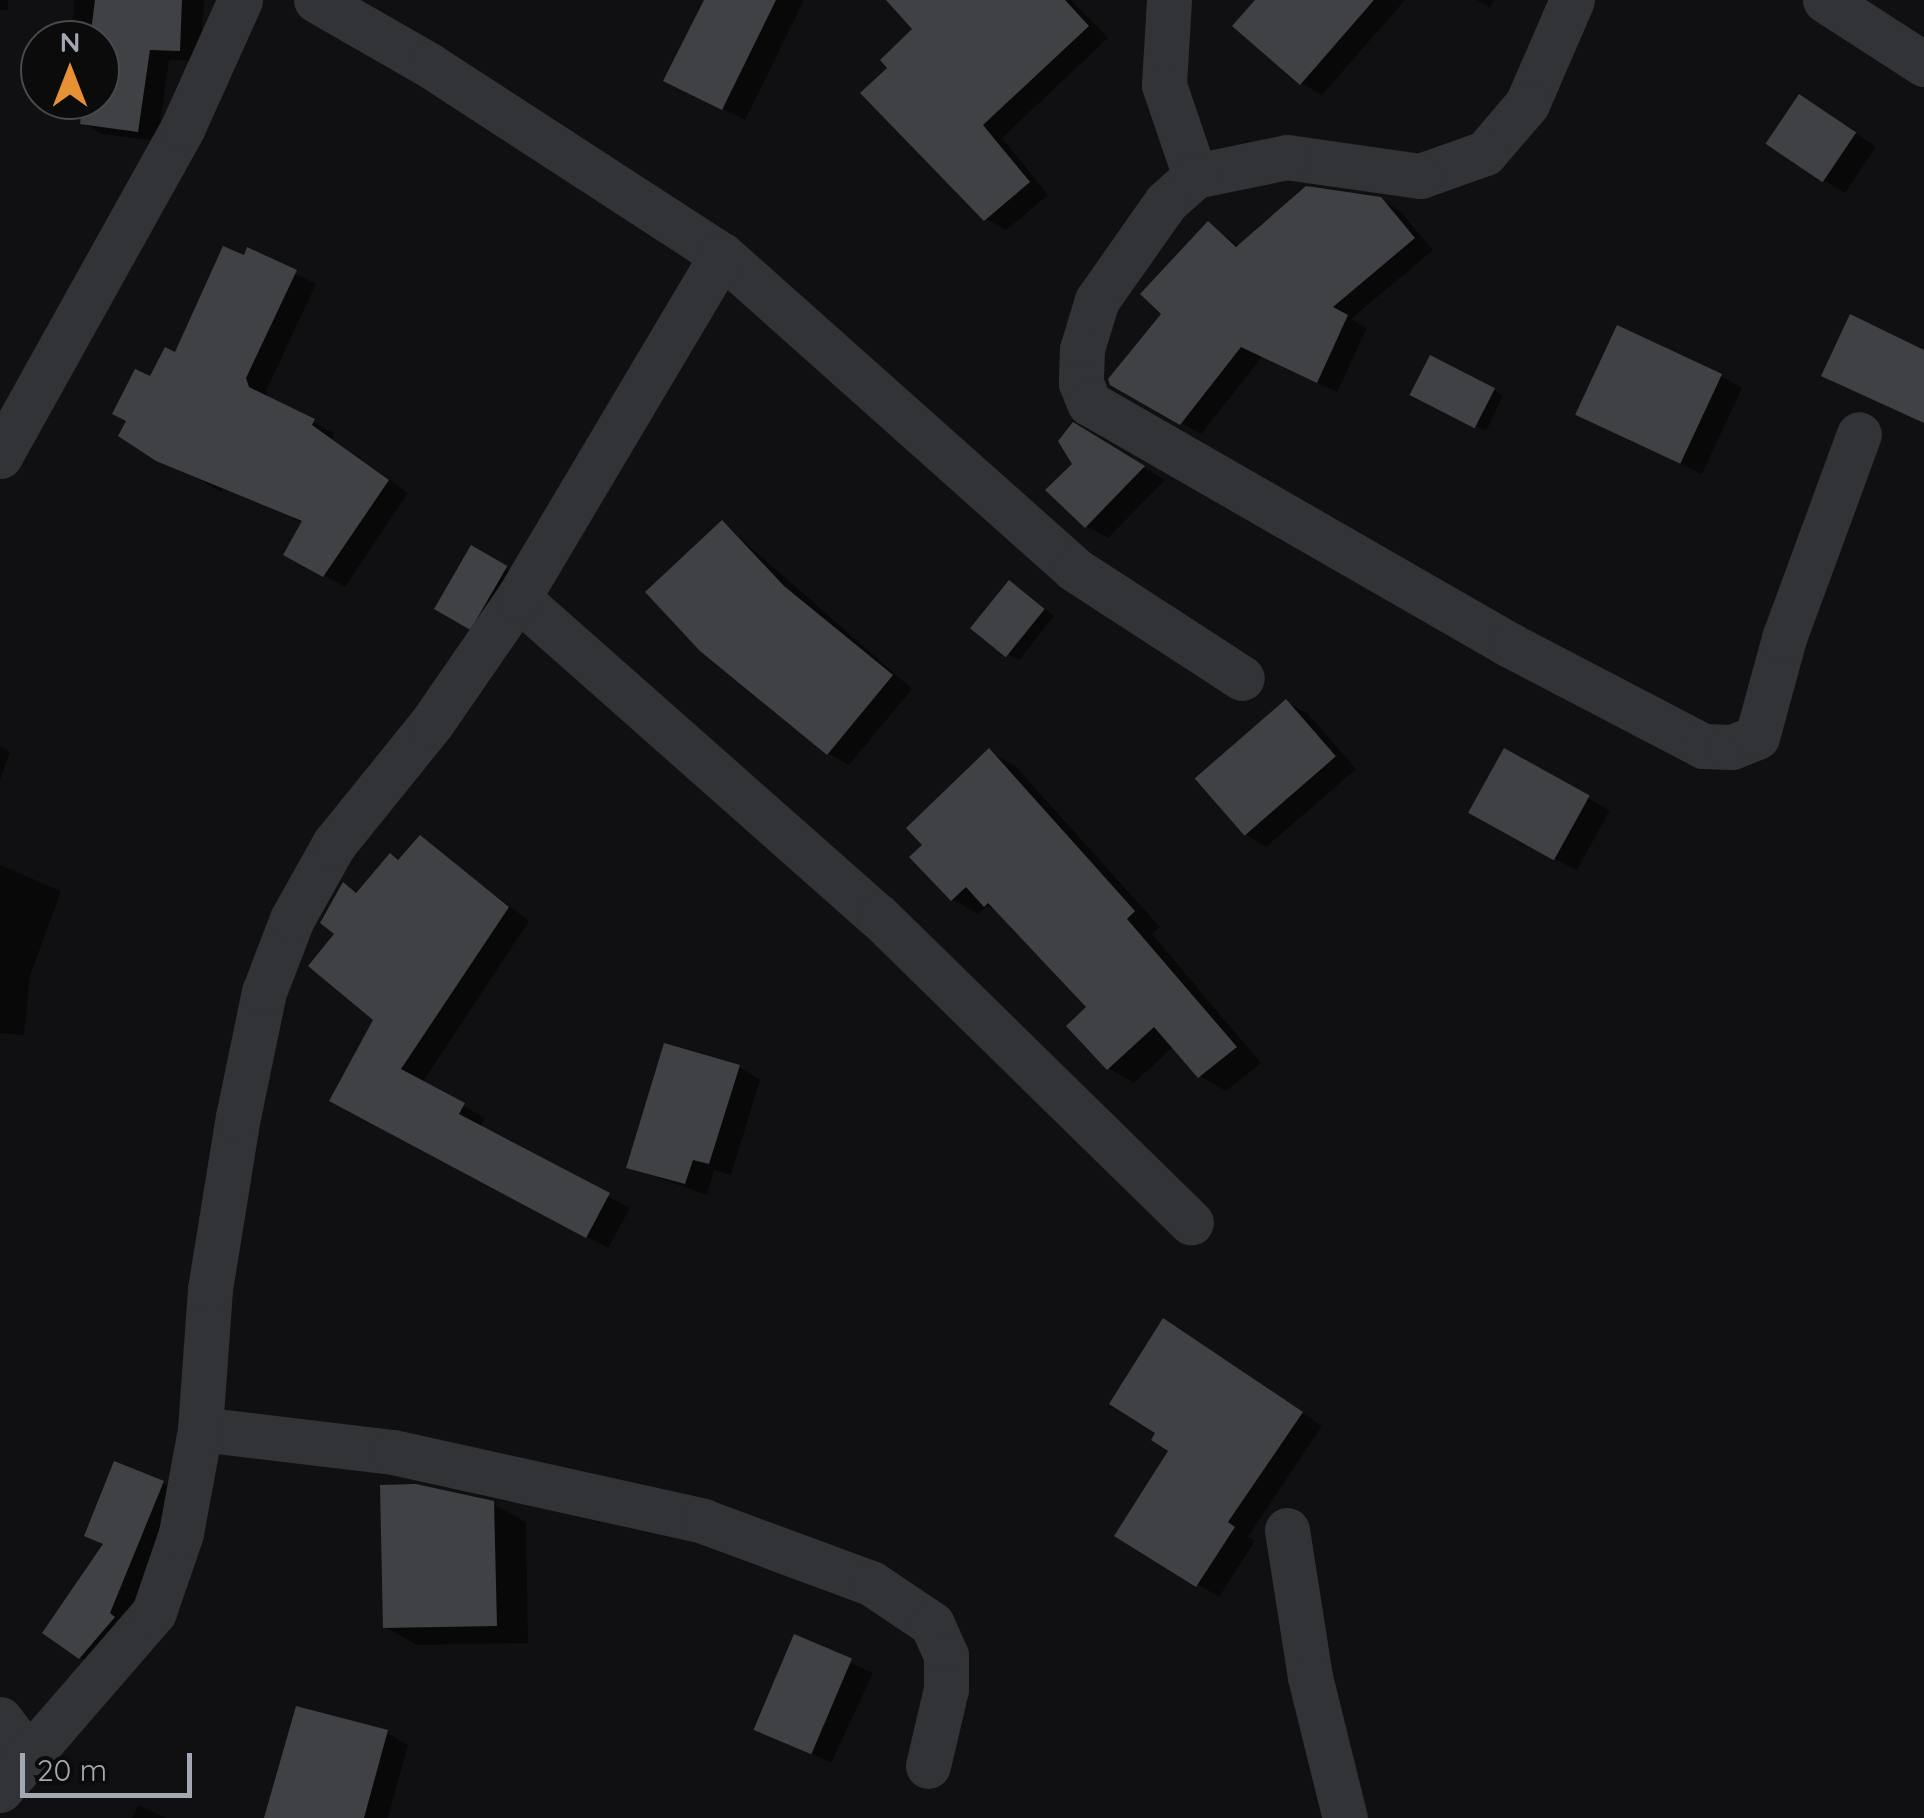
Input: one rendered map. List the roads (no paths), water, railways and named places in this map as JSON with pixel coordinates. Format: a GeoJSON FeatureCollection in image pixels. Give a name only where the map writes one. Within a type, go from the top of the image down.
{"type":"FeatureCollection","features":[{"type":"Feature","properties":{"kind":"street"},"geometry":{"type":"LineString","coordinates":[[0,456],[183,127],[240,0]]}},
{"type":"Feature","properties":{"kind":"street"},"geometry":{"type":"LineString","coordinates":[[316,0],[429,65],[722,255],[1074,569],[1242,678]]}},
{"type":"Feature","properties":{"kind":"street"},"geometry":{"type":"LineString","coordinates":[[1169,0],[1164,85],[1194,176]]}},
{"type":"Feature","properties":{"kind":"street"},"geometry":{"type":"LineString","coordinates":[[1572,0],[1527,104],[1485,153],[1420,176],[1287,156],[1240,161],[1194,176],[1166,202],[1097,300],[1082,349],[1081,383],[1090,403],[1510,645],[1703,746],[1732,746],[1757,737],[1784,638],[1859,434]]}},
{"type":"Feature","properties":{"kind":"street"},"geometry":{"type":"LineString","coordinates":[[1825,0],[1924,64]]}},
{"type":"Feature","properties":{"kind":"street"},"geometry":{"type":"LineString","coordinates":[[16,1775],[154,1612],[181,1532],[200,1429],[210,1289],[238,1116],[264,992],[285,937],[334,844],[431,724],[518,598],[722,255]]}},
{"type":"Feature","properties":{"kind":"street"},"geometry":{"type":"LineString","coordinates":[[518,598],[878,916],[1191,1222]]}},
{"type":"Feature","properties":{"kind":"street"},"geometry":{"type":"LineString","coordinates":[[200,1429],[392,1452],[703,1521],[870,1583],[932,1624],[946,1655],[946,1689],[928,1766]]}},
{"type":"Feature","properties":{"kind":"street"},"geometry":{"type":"LineString","coordinates":[[1287,1530],[1310,1677],[1345,1818]]}},
{"type":"Feature","properties":{"kind":"street"},"geometry":{"type":"LineString","coordinates":[[0,1719],[16,1775]]}}]}
